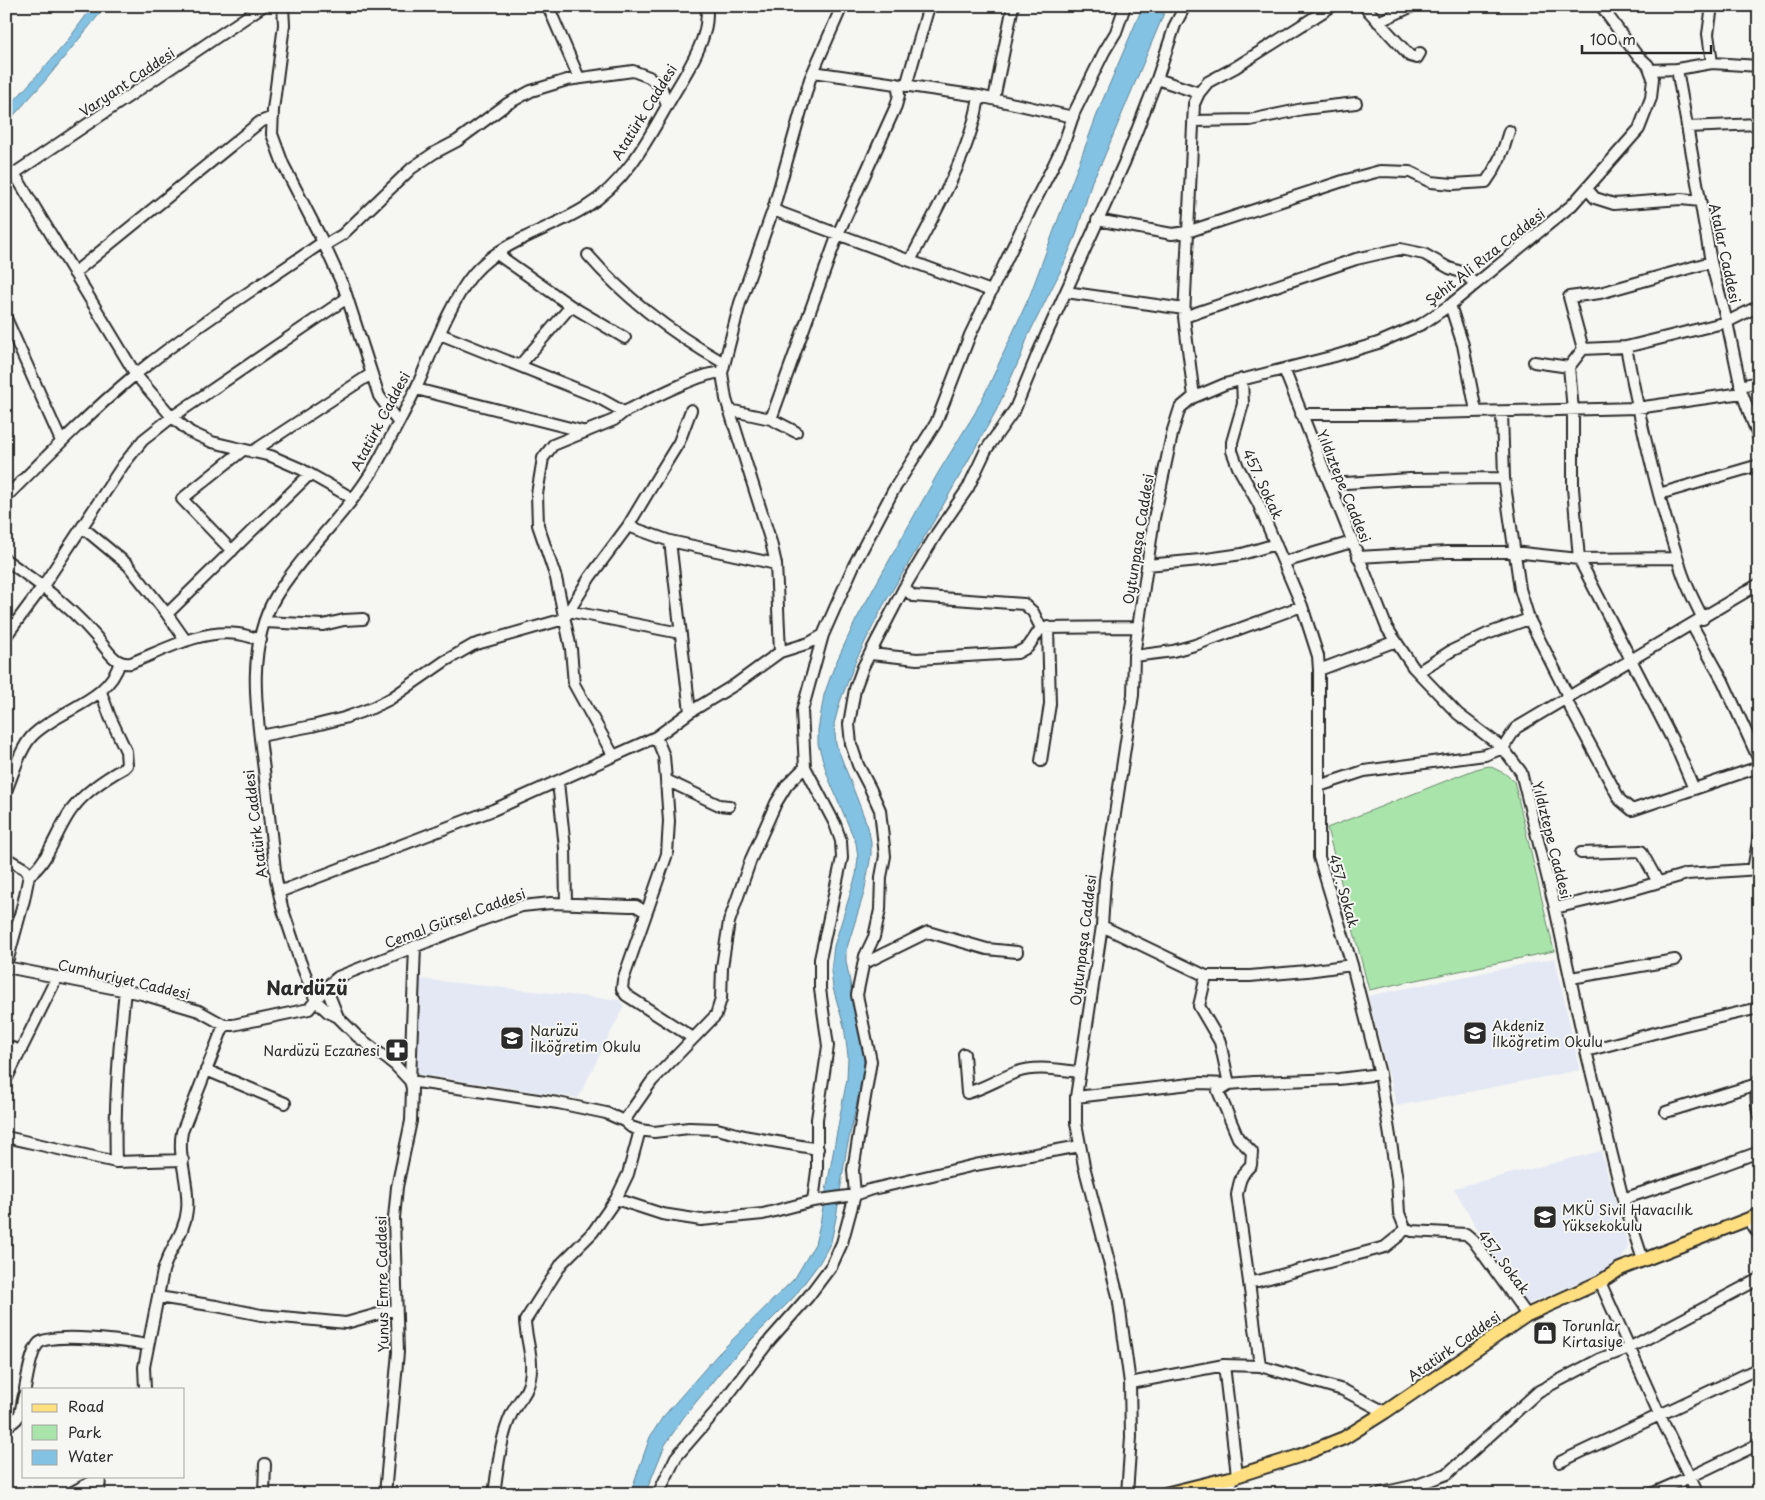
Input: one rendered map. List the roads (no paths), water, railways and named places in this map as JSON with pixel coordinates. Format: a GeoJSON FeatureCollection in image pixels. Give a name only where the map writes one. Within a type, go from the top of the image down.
{"type":"FeatureCollection","features":[{"type":"Feature","properties":{"kind":"main road","name":"Atatürk Caddesi"},"geometry":{"type":"LineString","coordinates":[[1166,1494],[1299,1456],[1344,1438],[1527,1315],[1600,1282],[1620,1269],[1753,1217]]}},
{"type":"Feature","properties":{"kind":"street","name":"Varyant Caddesi"},"geometry":{"type":"LineString","coordinates":[[10,176],[168,72],[263,6]]}},
{"type":"Feature","properties":{"kind":"street"},"geometry":{"type":"LineString","coordinates":[[283,6],[284,25],[272,134],[283,164],[324,244],[347,298],[379,396],[398,422]]}},
{"type":"Feature","properties":{"kind":"street"},"geometry":{"type":"LineString","coordinates":[[548,6],[579,78]]}},
{"type":"Feature","properties":{"kind":"street","name":"Atatürk Caddesi"},"geometry":{"type":"LineString","coordinates":[[316,1001],[285,916],[279,892],[255,681],[260,640],[265,622],[275,598],[288,579],[352,498],[380,457],[416,389],[440,334],[468,281],[475,272],[514,243],[573,215],[596,201],[628,168],[691,66],[702,42],[707,6]]}},
{"type":"Feature","properties":{"kind":"street"},"geometry":{"type":"LineString","coordinates":[[780,652],[776,564],[771,542],[726,399],[723,368],[740,303],[773,210],[813,72],[842,6]]}},
{"type":"Feature","properties":{"kind":"street"},"geometry":{"type":"LineString","coordinates":[[771,420],[838,234],[896,106],[898,95],[929,6]]}},
{"type":"Feature","properties":{"kind":"street"},"geometry":{"type":"LineString","coordinates":[[994,99],[1014,6]]}},
{"type":"Feature","properties":{"kind":"street"},"geometry":{"type":"LineString","coordinates":[[813,1202],[818,1149],[817,1119],[828,1046],[820,989],[820,959],[842,858],[842,841],[806,767],[802,711],[823,635],[854,565],[893,491],[936,423],[970,335],[1057,158],[1073,117],[1104,52],[1116,32],[1125,6]]}},
{"type":"Feature","properties":{"kind":"street"},"geometry":{"type":"LineString","coordinates":[[658,1494],[676,1457],[716,1410],[770,1340],[808,1297],[832,1265],[842,1243],[855,1195],[853,1170],[871,1061],[857,995],[865,956],[874,937],[880,910],[881,877],[885,856],[880,810],[851,744],[849,724],[855,689],[863,667],[904,588],[937,533],[968,488],[986,450],[1015,408],[1097,220],[1125,161],[1157,79],[1175,25],[1185,6]]}},
{"type":"Feature","properties":{"kind":"street"},"geometry":{"type":"LineString","coordinates":[[1364,6],[1410,56],[1417,58],[1420,54]]}},
{"type":"Feature","properties":{"kind":"street"},"geometry":{"type":"LineString","coordinates":[[1378,22],[1413,6]]}},
{"type":"Feature","properties":{"kind":"street"},"geometry":{"type":"LineString","coordinates":[[1601,6],[1636,54],[1649,68],[1677,69],[1712,63],[1759,66]]}},
{"type":"Feature","properties":{"kind":"street"},"geometry":{"type":"LineString","coordinates":[[1712,6],[1708,34],[1712,63]]}},
{"type":"Feature","properties":{"kind":"street"},"geometry":{"type":"LineString","coordinates":[[1194,397],[1184,313],[1194,104],[1199,93],[1208,82],[1244,62],[1331,7]]}},
{"type":"Feature","properties":{"kind":"street","name":"Şehit Ali Rıza Caddesi"},"geometry":{"type":"LineString","coordinates":[[1194,397],[1226,384],[1378,343],[1422,324],[1450,305],[1572,205],[1639,129],[1651,98],[1653,78],[1649,68]]}},
{"type":"Feature","properties":{"kind":"street","name":"Atalar Caddesi"},"geometry":{"type":"LineString","coordinates":[[1677,69],[1711,262],[1727,322],[1741,390],[1759,439]]}},
{"type":"Feature","properties":{"kind":"street"},"geometry":{"type":"LineString","coordinates":[[6,497],[61,442],[136,375],[176,343],[324,244],[342,235],[392,185],[412,168],[434,153],[457,141],[507,104],[543,86],[579,78],[627,71],[638,72],[658,84],[662,89],[667,106]]}},
{"type":"Feature","properties":{"kind":"street"},"geometry":{"type":"LineString","coordinates":[[813,72],[979,96],[1073,117]]}},
{"type":"Feature","properties":{"kind":"street"},"geometry":{"type":"LineString","coordinates":[[1157,79],[1199,93]]}},
{"type":"Feature","properties":{"kind":"street"},"geometry":{"type":"LineString","coordinates":[[910,261],[949,184],[974,122],[979,96]]}},
{"type":"Feature","properties":{"kind":"street"},"geometry":{"type":"LineString","coordinates":[[1193,121],[1250,120],[1356,103]]}},
{"type":"Feature","properties":{"kind":"street"},"geometry":{"type":"LineString","coordinates":[[74,273],[260,122],[273,117]]}},
{"type":"Feature","properties":{"kind":"street"},"geometry":{"type":"LineString","coordinates":[[1687,127],[1759,124]]}},
{"type":"Feature","properties":{"kind":"street"},"geometry":{"type":"LineString","coordinates":[[1097,220],[1172,234],[1188,232],[1346,180],[1380,171],[1410,172],[1431,182],[1453,184],[1486,182],[1494,171],[1505,148],[1510,131]]}},
{"type":"Feature","properties":{"kind":"street"},"geometry":{"type":"LineString","coordinates":[[10,176],[74,273],[136,375],[172,417],[190,432],[212,442],[271,456],[310,474],[352,498]]}},
{"type":"Feature","properties":{"kind":"street"},"geometry":{"type":"LineString","coordinates":[[1586,189],[1595,198],[1614,204],[1680,199],[1700,200]]}},
{"type":"Feature","properties":{"kind":"street"},"geometry":{"type":"LineString","coordinates":[[773,210],[990,291]]}},
{"type":"Feature","properties":{"kind":"street"},"geometry":{"type":"LineString","coordinates":[[1066,292],[1184,313],[1356,259],[1400,249],[1424,254],[1449,268],[1464,273],[1475,284]]}},
{"type":"Feature","properties":{"kind":"street"},"geometry":{"type":"LineString","coordinates":[[497,254],[571,306],[625,338]]}},
{"type":"Feature","properties":{"kind":"street"},"geometry":{"type":"LineString","coordinates":[[588,255],[611,281],[646,311],[723,368]]}},
{"type":"Feature","properties":{"kind":"street"},"geometry":{"type":"LineString","coordinates":[[1583,349],[1569,297],[1600,293],[1711,262]]}},
{"type":"Feature","properties":{"kind":"street"},"geometry":{"type":"LineString","coordinates":[[6,636],[43,586],[123,465],[143,440],[172,417],[347,298]]}},
{"type":"Feature","properties":{"kind":"street"},"geometry":{"type":"LineString","coordinates":[[1450,305],[1463,345],[1476,411]]}},
{"type":"Feature","properties":{"kind":"street"},"geometry":{"type":"LineString","coordinates":[[520,365],[571,306]]}},
{"type":"Feature","properties":{"kind":"street"},"geometry":{"type":"LineString","coordinates":[[1694,789],[1677,749],[1579,559],[1573,488],[1573,410],[1569,367],[1583,349],[1626,347],[1727,322],[1759,306]]}},
{"type":"Feature","properties":{"kind":"street"},"geometry":{"type":"LineString","coordinates":[[6,318],[61,442]]}},
{"type":"Feature","properties":{"kind":"street"},"geometry":{"type":"LineString","coordinates":[[440,334],[597,397],[624,412]]}},
{"type":"Feature","properties":{"kind":"street"},"geometry":{"type":"LineString","coordinates":[[1626,347],[1637,408],[1677,558],[1702,619]]}},
{"type":"Feature","properties":{"kind":"street"},"geometry":{"type":"LineString","coordinates":[[1534,362],[1569,367]]}},
{"type":"Feature","properties":{"kind":"street"},"geometry":{"type":"LineString","coordinates":[[613,755],[574,684],[566,615],[538,525],[537,494],[543,458],[553,445],[614,420],[624,412],[723,368]]}},
{"type":"Feature","properties":{"kind":"street","name":"Yıldıztepe Caddesi"},"geometry":{"type":"LineString","coordinates":[[1284,369],[1300,414],[1387,628],[1418,672],[1458,714],[1502,748],[1521,772],[1555,908],[1586,1051],[1623,1199],[1643,1260]]}},
{"type":"Feature","properties":{"kind":"street"},"geometry":{"type":"LineString","coordinates":[[232,551],[182,499],[247,451],[371,374]]}},
{"type":"Feature","properties":{"kind":"street","name":"457. Sokak"},"geometry":{"type":"LineString","coordinates":[[1242,380],[1243,404],[1232,442],[1232,451],[1284,562],[1302,606],[1318,656],[1319,857],[1352,964],[1380,1074],[1399,1213],[1405,1228],[1418,1231],[1466,1234],[1473,1240],[1527,1315]]}},
{"type":"Feature","properties":{"kind":"street"},"geometry":{"type":"LineString","coordinates":[[1300,414],[1502,412],[1637,408],[1741,390],[1759,382]]}},
{"type":"Feature","properties":{"kind":"street"},"geometry":{"type":"LineString","coordinates":[[416,389],[586,432]]}},
{"type":"Feature","properties":{"kind":"street","name":"Oytunpaşa Caddesi"},"geometry":{"type":"LineString","coordinates":[[1127,1494],[1131,1437],[1130,1383],[1118,1296],[1080,1146],[1076,1123],[1076,1097],[1102,926],[1105,880],[1133,695],[1134,656],[1154,518],[1173,430],[1180,408],[1194,397]]}},
{"type":"Feature","properties":{"kind":"street"},"geometry":{"type":"LineString","coordinates":[[566,615],[628,526],[679,442],[691,410]]}},
{"type":"Feature","properties":{"kind":"street"},"geometry":{"type":"LineString","coordinates":[[729,410],[771,420],[796,432]]}},
{"type":"Feature","properties":{"kind":"street"},"geometry":{"type":"LineString","coordinates":[[1502,412],[1504,478],[1520,588],[1529,619],[1620,800],[1632,810],[1759,767]]}},
{"type":"Feature","properties":{"kind":"street"},"geometry":{"type":"LineString","coordinates":[[1660,494],[1759,465]]}},
{"type":"Feature","properties":{"kind":"street"},"geometry":{"type":"LineString","coordinates":[[168,614],[310,474]]}},
{"type":"Feature","properties":{"kind":"street"},"geometry":{"type":"LineString","coordinates":[[1330,484],[1410,479],[1504,478]]}},
{"type":"Feature","properties":{"kind":"street"},"geometry":{"type":"LineString","coordinates":[[628,526],[670,541],[776,564]]}},
{"type":"Feature","properties":{"kind":"street"},"geometry":{"type":"LineString","coordinates":[[82,527],[128,565],[168,614],[186,641]]}},
{"type":"Feature","properties":{"kind":"street"},"geometry":{"type":"LineString","coordinates":[[670,541],[690,712]]}},
{"type":"Feature","properties":{"kind":"street"},"geometry":{"type":"LineString","coordinates":[[1284,562],[1352,542]]}},
{"type":"Feature","properties":{"kind":"street"},"geometry":{"type":"LineString","coordinates":[[1147,565],[1242,554],[1276,544]]}},
{"type":"Feature","properties":{"kind":"street"},"geometry":{"type":"LineString","coordinates":[[1358,557],[1447,552],[1514,552],[1579,559],[1677,558]]}},
{"type":"Feature","properties":{"kind":"street"},"geometry":{"type":"LineString","coordinates":[[6,560],[43,586],[90,628],[113,658],[125,664],[131,664],[169,646],[214,634],[237,634],[260,640]]}},
{"type":"Feature","properties":{"kind":"street"},"geometry":{"type":"LineString","coordinates":[[1319,786],[1364,771],[1466,759],[1485,755],[1502,748],[1516,728],[1759,584]]}},
{"type":"Feature","properties":{"kind":"street"},"geometry":{"type":"LineString","coordinates":[[904,588],[913,596],[1024,604],[1033,612],[1044,627],[1050,704],[1041,761]]}},
{"type":"Feature","properties":{"kind":"street"},"geometry":{"type":"LineString","coordinates":[[1134,656],[1173,651],[1195,645],[1302,606]]}},
{"type":"Feature","properties":{"kind":"street"},"geometry":{"type":"LineString","coordinates":[[260,736],[344,718],[372,708],[445,661],[473,646],[566,615],[680,633]]}},
{"type":"Feature","properties":{"kind":"street"},"geometry":{"type":"LineString","coordinates":[[265,622],[323,625],[344,620],[363,619]]}},
{"type":"Feature","properties":{"kind":"street"},"geometry":{"type":"LineString","coordinates":[[1418,672],[1451,651],[1487,634],[1529,619]]}},
{"type":"Feature","properties":{"kind":"street"},"geometry":{"type":"LineString","coordinates":[[1692,625],[1723,681],[1759,760]]}},
{"type":"Feature","properties":{"kind":"street"},"geometry":{"type":"LineString","coordinates":[[1044,627],[1138,626]]}},
{"type":"Feature","properties":{"kind":"street"},"geometry":{"type":"LineString","coordinates":[[871,654],[917,659],[1017,652],[1028,647],[1044,627]]}},
{"type":"Feature","properties":{"kind":"street"},"geometry":{"type":"LineString","coordinates":[[279,892],[493,810],[656,737],[690,712],[736,684],[780,652],[809,644],[823,635]]}},
{"type":"Feature","properties":{"kind":"street"},"geometry":{"type":"LineString","coordinates":[[1319,670],[1396,641]]}},
{"type":"Feature","properties":{"kind":"street"},"geometry":{"type":"LineString","coordinates":[[6,791],[21,754],[32,736],[55,719],[101,692],[117,672],[120,662]]}},
{"type":"Feature","properties":{"kind":"street"},"geometry":{"type":"LineString","coordinates":[[29,874],[39,867],[72,808],[92,789],[127,765],[126,751],[101,692]]}},
{"type":"Feature","properties":{"kind":"street"},"geometry":{"type":"LineString","coordinates":[[656,737],[664,756],[669,821],[667,854],[623,980],[622,989],[626,995],[693,1038]]}},
{"type":"Feature","properties":{"kind":"street"},"geometry":{"type":"LineString","coordinates":[[624,1121],[652,1081],[716,1016],[721,999],[722,967],[729,922],[751,859],[776,803],[787,785],[806,767]]}},
{"type":"Feature","properties":{"kind":"street"},"geometry":{"type":"LineString","coordinates":[[666,780],[719,805],[729,806]]}},
{"type":"Feature","properties":{"kind":"street"},"geometry":{"type":"LineString","coordinates":[[558,782],[565,848],[566,904]]}},
{"type":"Feature","properties":{"kind":"street"},"geometry":{"type":"LineString","coordinates":[[1555,908],[1635,889],[1687,874],[1756,869],[1759,836]]}},
{"type":"Feature","properties":{"kind":"street"},"geometry":{"type":"LineString","coordinates":[[1581,854],[1642,851],[1658,882]]}},
{"type":"Feature","properties":{"kind":"street"},"geometry":{"type":"LineString","coordinates":[[6,858],[25,868],[29,874],[6,966]]}},
{"type":"Feature","properties":{"kind":"street","name":"Cemal Gürsel Caddesi"},"geometry":{"type":"LineString","coordinates":[[316,1001],[326,987],[338,977],[522,906],[566,904],[636,906],[646,912]]}},
{"type":"Feature","properties":{"kind":"street"},"geometry":{"type":"LineString","coordinates":[[1102,926],[1206,976],[1269,974],[1352,964]]}},
{"type":"Feature","properties":{"kind":"street"},"geometry":{"type":"LineString","coordinates":[[865,956],[869,961],[928,932],[987,949],[1017,952]]}},
{"type":"Feature","properties":{"kind":"street","name":"Yunus Emre Caddesi"},"geometry":{"type":"LineString","coordinates":[[385,1494],[397,1365],[394,1218],[397,1187],[412,1110],[412,1088],[410,1081],[415,946]]}},
{"type":"Feature","properties":{"kind":"street"},"geometry":{"type":"LineString","coordinates":[[1570,978],[1675,960]]}},
{"type":"Feature","properties":{"kind":"street","name":"Cumhuriyet Caddesi"},"geometry":{"type":"LineString","coordinates":[[6,966],[125,990],[199,1011],[224,1025]]}},
{"type":"Feature","properties":{"kind":"street"},"geometry":{"type":"LineString","coordinates":[[6,1080],[57,976]]}},
{"type":"Feature","properties":{"kind":"street"},"geometry":{"type":"LineString","coordinates":[[1206,976],[1199,1006],[1220,1042],[1229,1084]]}},
{"type":"Feature","properties":{"kind":"street"},"geometry":{"type":"LineString","coordinates":[[326,987],[338,1017]]}},
{"type":"Feature","properties":{"kind":"street"},"geometry":{"type":"LineString","coordinates":[[116,1162],[115,1116],[119,1044],[125,990]]}},
{"type":"Feature","properties":{"kind":"street"},"geometry":{"type":"LineString","coordinates":[[145,1388],[144,1367],[166,1261],[183,1230],[186,1219],[188,1201],[181,1146],[182,1132],[224,1025],[246,1023],[304,1011],[312,1007],[316,1001],[395,1065],[410,1081],[558,1103],[606,1113],[640,1130],[654,1132],[689,1128],[717,1129],[749,1137],[818,1149]]}},
{"type":"Feature","properties":{"kind":"street"},"geometry":{"type":"LineString","coordinates":[[1586,1051],[1759,1008]]}},
{"type":"Feature","properties":{"kind":"street"},"geometry":{"type":"LineString","coordinates":[[6,1046],[21,1051]]}},
{"type":"Feature","properties":{"kind":"street"},"geometry":{"type":"LineString","coordinates":[[964,1054],[967,1092],[982,1089],[1018,1072],[1036,1068],[1080,1072]]}},
{"type":"Feature","properties":{"kind":"street"},"geometry":{"type":"LineString","coordinates":[[206,1070],[285,1103]]}},
{"type":"Feature","properties":{"kind":"street"},"geometry":{"type":"LineString","coordinates":[[1076,1097],[1199,1083],[1229,1084],[1380,1074]]}},
{"type":"Feature","properties":{"kind":"street"},"geometry":{"type":"LineString","coordinates":[[1666,1112],[1758,1082],[1756,1105],[1759,1116]]}},
{"type":"Feature","properties":{"kind":"street"},"geometry":{"type":"LineString","coordinates":[[1229,1084],[1218,1091],[1238,1138],[1252,1152],[1251,1166],[1245,1170],[1239,1181],[1237,1195],[1260,1366]]}},
{"type":"Feature","properties":{"kind":"street"},"geometry":{"type":"LineString","coordinates":[[494,1494],[501,1449],[510,1416],[518,1401],[526,1394],[530,1378],[531,1358],[525,1321],[562,1263],[593,1232],[616,1199],[628,1174],[640,1130]]}},
{"type":"Feature","properties":{"kind":"street"},"geometry":{"type":"LineString","coordinates":[[6,1136],[116,1162],[183,1160]]}},
{"type":"Feature","properties":{"kind":"street"},"geometry":{"type":"LineString","coordinates":[[616,1199],[662,1214],[700,1220],[763,1214],[813,1202],[855,1195],[975,1165],[1080,1146]]}},
{"type":"Feature","properties":{"kind":"street"},"geometry":{"type":"LineString","coordinates":[[1623,1199],[1759,1152]]}},
{"type":"Feature","properties":{"kind":"street"},"geometry":{"type":"LineString","coordinates":[[1753,1217],[1759,1234]]}},
{"type":"Feature","properties":{"kind":"street"},"geometry":{"type":"LineString","coordinates":[[1249,1282],[1385,1246],[1400,1235],[1405,1228]]}},
{"type":"Feature","properties":{"kind":"street"},"geometry":{"type":"LineString","coordinates":[[1377,1494],[1417,1485],[1447,1474],[1539,1391],[1600,1359],[1629,1348],[1759,1279]]}},
{"type":"Feature","properties":{"kind":"street"},"geometry":{"type":"LineString","coordinates":[[1600,1282],[1660,1416],[1698,1494]]}},
{"type":"Feature","properties":{"kind":"street"},"geometry":{"type":"LineString","coordinates":[[158,1297],[261,1315],[346,1323],[396,1309]]}},
{"type":"Feature","properties":{"kind":"street"},"geometry":{"type":"LineString","coordinates":[[25,1388],[34,1350],[39,1343],[47,1339],[66,1338],[148,1344]]}},
{"type":"Feature","properties":{"kind":"street"},"geometry":{"type":"LineString","coordinates":[[1224,1365],[1234,1476],[1232,1494]]}},
{"type":"Feature","properties":{"kind":"street"},"geometry":{"type":"LineString","coordinates":[[1130,1383],[1224,1365],[1260,1366],[1343,1390],[1385,1412]]}},
{"type":"Feature","properties":{"kind":"street"},"geometry":{"type":"LineString","coordinates":[[1560,1462],[1759,1368]]}},
{"type":"Feature","properties":{"kind":"street"},"geometry":{"type":"LineString","coordinates":[[6,1426],[14,1423],[20,1416],[22,1406]]}},
{"type":"Feature","properties":{"kind":"street"},"geometry":{"type":"LineString","coordinates":[[1652,1494],[1759,1444]]}},
{"type":"Feature","properties":{"kind":"street"},"geometry":{"type":"LineString","coordinates":[[264,1494],[265,1464]]}},
{"type":"Feature","properties":{"kind":"street"},"geometry":{"type":"LineString","coordinates":[[69,1494],[97,1478]]}},
{"type":"Feature","properties":{"kind":"street"},"geometry":{"type":"LineString","coordinates":[[99,1478],[99,1494]]}},
{"type":"Feature","properties":{"kind":"water"},"geometry":{"type":"Polygon","coordinates":[[[93,6],[106,6],[44,82],[6,124],[6,110],[65,44],[93,6]]]}},
{"type":"Feature","properties":{"kind":"water"},"geometry":{"type":"Polygon","coordinates":[[[1143,6],[1167,6],[1102,162],[1092,181],[1076,235],[1062,268],[1028,336],[996,411],[941,509],[883,606],[856,660],[834,724],[836,744],[868,827],[871,855],[864,893],[846,951],[846,961],[863,1049],[864,1071],[846,1152],[831,1242],[820,1262],[794,1297],[727,1364],[683,1418],[665,1445],[645,1494],[630,1494],[650,1437],[662,1418],[718,1354],[795,1278],[815,1244],[847,1079],[848,1056],[844,1026],[833,988],[831,971],[834,946],[856,875],[858,858],[856,843],[828,777],[818,744],[818,730],[824,695],[834,667],[856,620],[938,473],[975,413],[990,383],[1030,295],[1101,104],[1143,6]]]}},
{"type":"Feature","properties":{"kind":"place","name":"Akdeniz İlköğretim Okulu"},"geometry":{"type":"Point","coordinates":[1475,1033]}},
{"type":"Feature","properties":{"kind":"place","name":"Narüzü İlköğretim Okulu"},"geometry":{"type":"Point","coordinates":[512,1038]}},
{"type":"Feature","properties":{"kind":"place","name":"Nardüzü Eczanesi"},"geometry":{"type":"Point","coordinates":[397,1050]}},
{"type":"Feature","properties":{"kind":"place","name":"MKÜ Sivil Havacılık Yüksekokulu"},"geometry":{"type":"Point","coordinates":[1545,1217]}},
{"type":"Feature","properties":{"kind":"place","name":"Torunlar Kirtasiye"},"geometry":{"type":"Point","coordinates":[1545,1333]}},
{"type":"Feature","properties":{"kind":"district","name":"Nardüzü"},"geometry":{"type":"Point","coordinates":[307,987]}}]}
